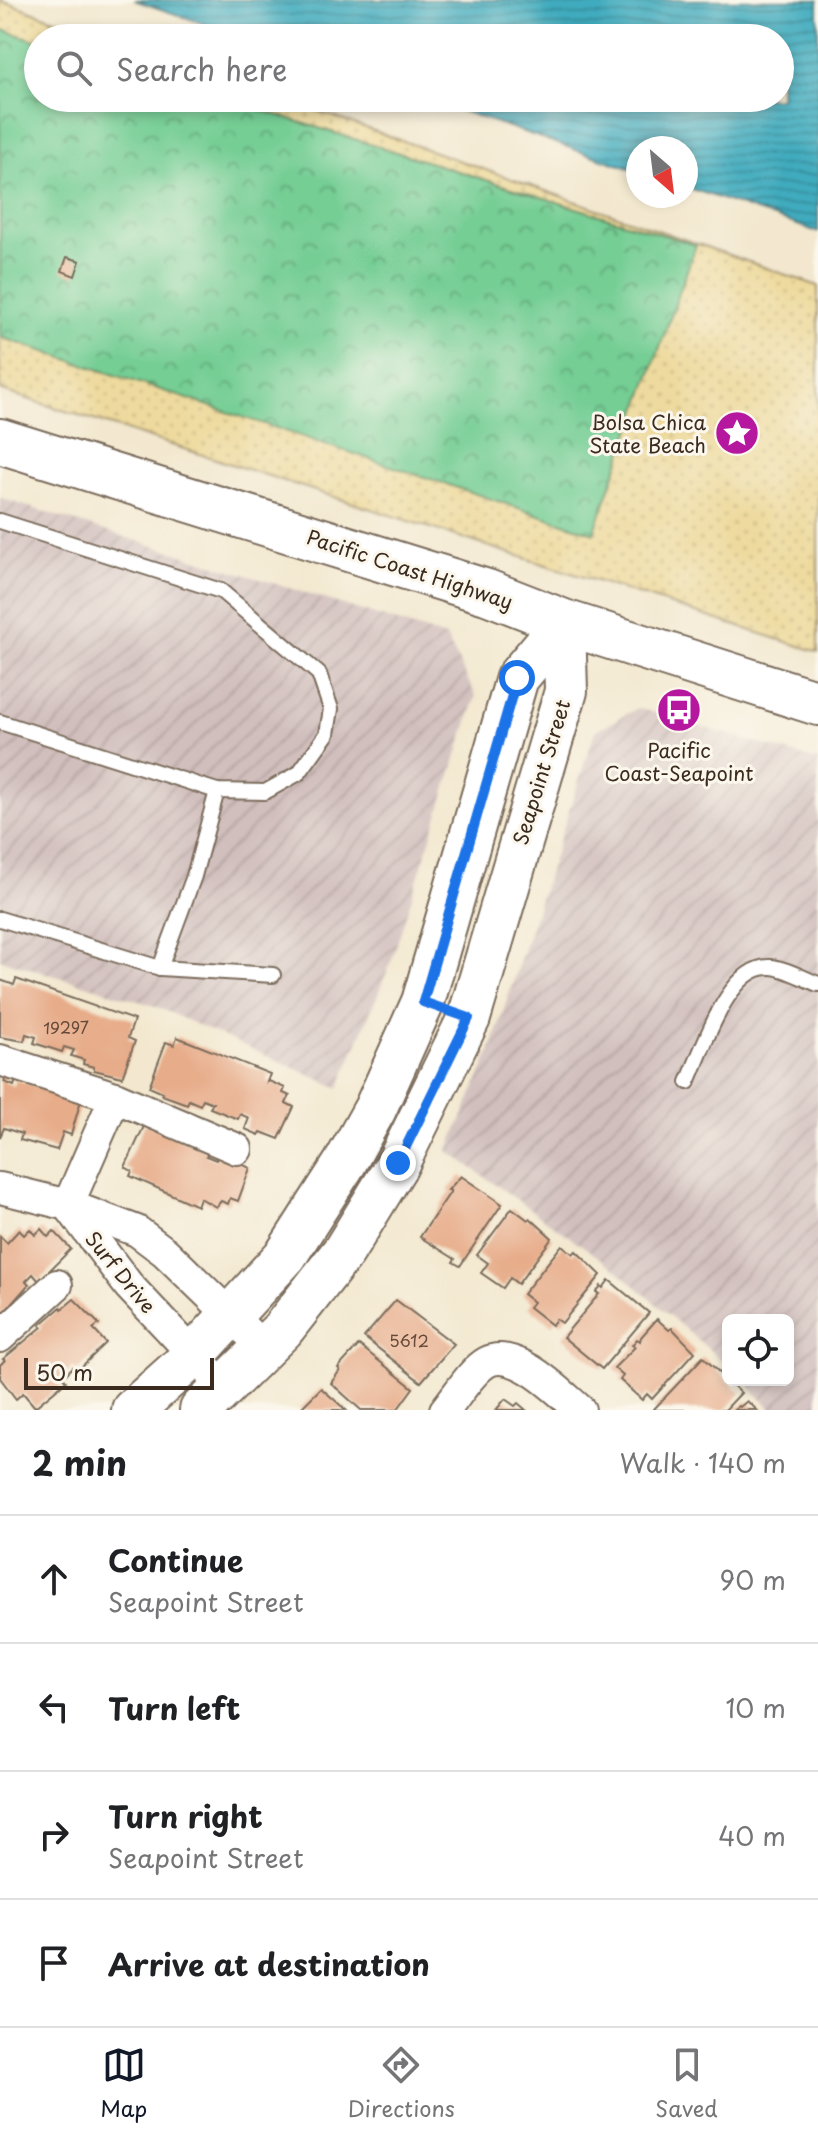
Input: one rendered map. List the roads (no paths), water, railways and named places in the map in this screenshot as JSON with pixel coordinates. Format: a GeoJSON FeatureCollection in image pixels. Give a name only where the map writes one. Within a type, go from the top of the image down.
{"type":"FeatureCollection","features":[{"type":"Feature","properties":{"kind":"highway","name":"Pacific Coast Highway"},"geometry":{"type":"LineString","coordinates":[[0,441],[487,592],[564,622],[818,703]]}},
{"type":"Feature","properties":{"kind":"main road"},"geometry":{"type":"LineString","coordinates":[[133,1410],[193,1356],[286,1255],[345,1163],[375,1109],[423,1002],[517,678],[564,622]]}},
{"type":"Feature","properties":{"kind":"main road","name":"Seapoint Street"},"geometry":{"type":"LineString","coordinates":[[213,1399],[264,1348],[319,1283],[369,1213],[398,1163],[469,1018],[566,691],[564,622]]}},
{"type":"Feature","properties":{"kind":"main road"},"geometry":{"type":"LineString","coordinates":[[423,1002],[469,1018]]}},
{"type":"Feature","properties":{"kind":"street"},"geometry":{"type":"LineString","coordinates":[[0,1060],[115,1097],[237,1149]]}},
{"type":"Feature","properties":{"kind":"street"},"geometry":{"type":"LineString","coordinates":[[68,1205],[115,1097]]}},
{"type":"Feature","properties":{"kind":"street"},"geometry":{"type":"LineString","coordinates":[[0,1188],[68,1205],[137,1231],[165,1252],[264,1348]]}},
{"type":"Feature","properties":{"kind":"street","name":"Surf Drive"},"geometry":{"type":"LineString","coordinates":[[68,1205],[108,1261],[193,1356],[213,1399]]}},
{"type":"Feature","properties":{"kind":"street"},"geometry":{"type":"LineString","coordinates":[[0,1337],[57,1285]]}},
{"type":"Feature","properties":{"kind":"street"},"geometry":{"type":"LineString","coordinates":[[445,1410],[480,1368],[496,1359],[513,1361],[534,1372],[580,1410]]}},
{"type":"Feature","properties":{"kind":"lane"},"geometry":{"type":"LineString","coordinates":[[0,521],[221,591],[319,674],[331,709],[327,734],[299,773],[265,792],[217,791],[0,722]]}},
{"type":"Feature","properties":{"kind":"lane"},"geometry":{"type":"LineString","coordinates":[[160,968],[194,876],[217,791]]}},
{"type":"Feature","properties":{"kind":"lane"},"geometry":{"type":"LineString","coordinates":[[0,919],[160,968],[273,975]]}},
{"type":"Feature","properties":{"kind":"lane"},"geometry":{"type":"LineString","coordinates":[[688,1082],[730,990],[749,972],[770,967],[818,984]]}},
{"type":"Feature","properties":{"kind":"water"},"geometry":{"type":"Polygon","coordinates":[[[134,0],[818,0],[818,232],[698,191],[698,136],[626,136],[626,167],[464,112],[794,112],[794,24],[205,24],[134,0]]]}},
{"type":"Feature","properties":{"kind":"place","name":"Bolsa Chica State Beach"},"geometry":{"type":"Point","coordinates":[737,433]}},
{"type":"Feature","properties":{"kind":"place","name":"Pacific Coast-Seapoint"},"geometry":{"type":"Point","coordinates":[679,710]}}]}
